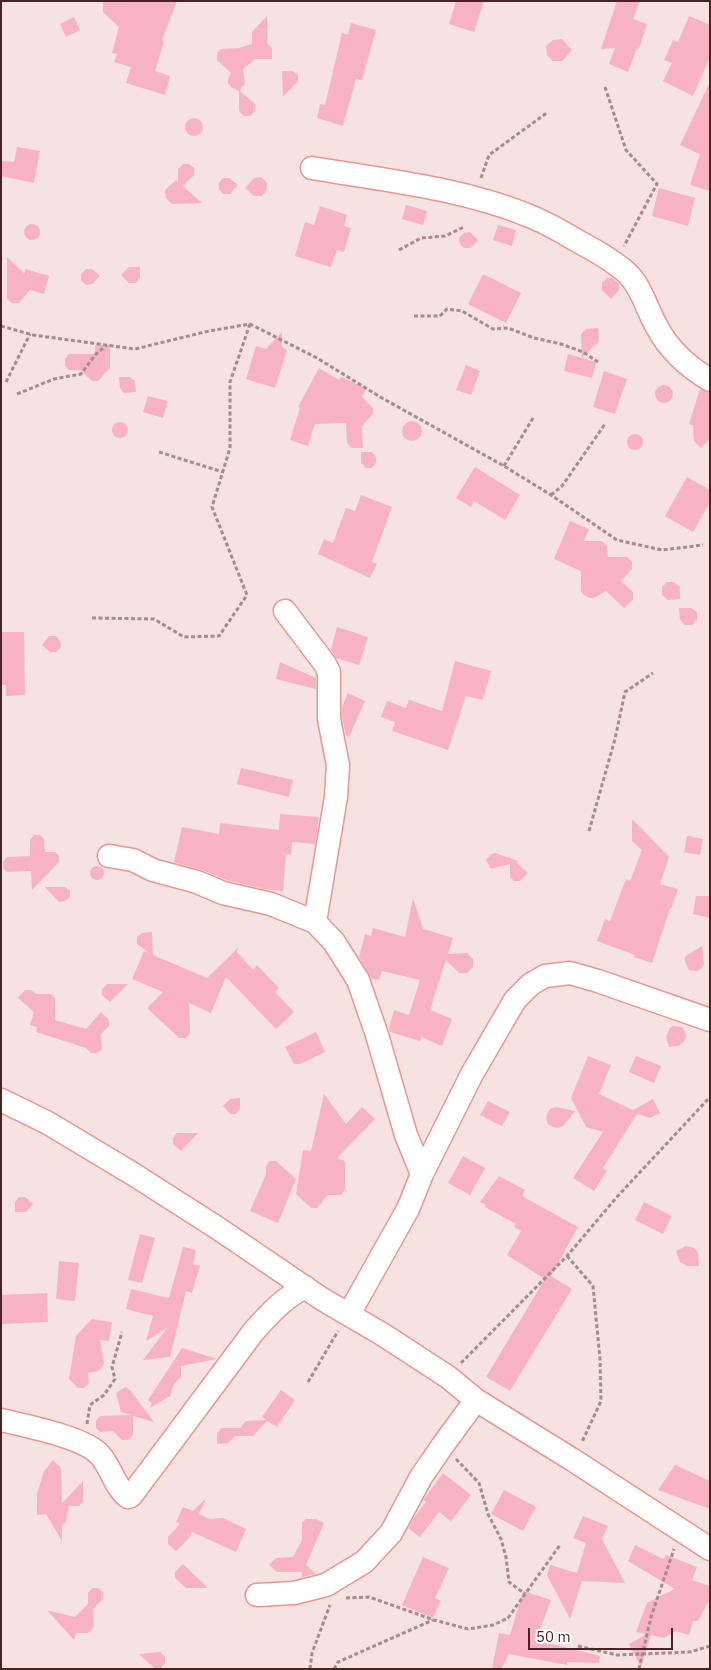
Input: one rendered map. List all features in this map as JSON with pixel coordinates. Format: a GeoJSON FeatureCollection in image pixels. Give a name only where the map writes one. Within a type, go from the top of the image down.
{"type":"FeatureCollection","features":[{"type":"Feature","properties":{"kind":"street"},"geometry":{"type":"LineString","coordinates":[[312,168],[475,198],[528,215],[566,234],[615,262],[634,280],[657,327],[677,356],[710,380]]}},
{"type":"Feature","properties":{"kind":"street"},"geometry":{"type":"LineString","coordinates":[[284,611],[325,664],[329,672],[328,711],[338,764],[336,797],[315,922]]}},
{"type":"Feature","properties":{"kind":"street"},"geometry":{"type":"LineString","coordinates":[[109,856],[133,860],[153,870],[197,882],[223,893],[271,904],[315,922],[334,942],[358,980],[377,1035],[406,1135],[422,1174]]}},
{"type":"Feature","properties":{"kind":"street"},"geometry":{"type":"LineString","coordinates":[[349,1314],[408,1209],[422,1174],[472,1074],[515,1000],[531,984],[545,976],[570,973],[710,1020]]}},
{"type":"Feature","properties":{"kind":"street"},"geometry":{"type":"LineString","coordinates":[[1,1100],[48,1123],[133,1174],[305,1287],[448,1377],[476,1400],[710,1549]]}},
{"type":"Feature","properties":{"kind":"street"},"geometry":{"type":"LineString","coordinates":[[1,1420],[57,1434],[85,1444],[97,1451],[103,1458],[120,1490],[128,1497],[131,1496],[254,1331],[272,1310],[291,1294],[305,1287]]}},
{"type":"Feature","properties":{"kind":"street"},"geometry":{"type":"LineString","coordinates":[[257,1595],[294,1593],[326,1586],[364,1562],[390,1533],[421,1477],[442,1445],[476,1400]]}},
{"type":"Feature","properties":{"kind":"path"},"geometry":{"type":"LineString","coordinates":[[605,88],[626,150],[657,184],[615,262]]}},
{"type":"Feature","properties":{"kind":"path"},"geometry":{"type":"LineString","coordinates":[[475,198],[489,155],[548,112]]}},
{"type":"Feature","properties":{"kind":"path"},"geometry":{"type":"LineString","coordinates":[[399,250],[421,238],[445,236],[464,228]]}},
{"type":"Feature","properties":{"kind":"path"},"geometry":{"type":"LineString","coordinates":[[414,316],[440,316],[447,309],[462,311],[493,329],[508,328],[534,338],[561,344],[583,352],[598,362]]}},
{"type":"Feature","properties":{"kind":"path"},"geometry":{"type":"LineString","coordinates":[[92,618],[154,619],[184,637],[218,636],[247,595],[212,507],[230,448],[230,382],[250,324]]}},
{"type":"Feature","properties":{"kind":"path"},"geometry":{"type":"LineString","coordinates":[[1,326],[30,334],[135,349],[209,331],[250,324],[317,358],[382,398],[504,466],[617,540],[662,550],[703,545]]}},
{"type":"Feature","properties":{"kind":"path"},"geometry":{"type":"LineString","coordinates":[[6,382],[30,334]]}},
{"type":"Feature","properties":{"kind":"path"},"geometry":{"type":"LineString","coordinates":[[17,394],[54,379],[81,374],[96,354],[107,345]]}},
{"type":"Feature","properties":{"kind":"path"},"geometry":{"type":"LineString","coordinates":[[504,466],[533,418]]}},
{"type":"Feature","properties":{"kind":"path"},"geometry":{"type":"LineString","coordinates":[[551,495],[562,486],[605,424]]}},
{"type":"Feature","properties":{"kind":"path"},"geometry":{"type":"LineString","coordinates":[[159,452],[223,472]]}},
{"type":"Feature","properties":{"kind":"path"},"geometry":{"type":"LineString","coordinates":[[589,831],[615,739],[625,692],[652,672]]}},
{"type":"Feature","properties":{"kind":"path"},"geometry":{"type":"LineString","coordinates":[[448,1377],[567,1256],[616,1198],[710,1097]]}},
{"type":"Feature","properties":{"kind":"path"},"geometry":{"type":"LineString","coordinates":[[567,1256],[593,1286],[600,1359],[600,1401],[573,1460]]}},
{"type":"Feature","properties":{"kind":"path"},"geometry":{"type":"LineString","coordinates":[[308,1382],[349,1314]]}},
{"type":"Feature","properties":{"kind":"path"},"geometry":{"type":"LineString","coordinates":[[85,1444],[90,1405],[104,1395],[115,1379],[112,1367],[122,1332]]}},
{"type":"Feature","properties":{"kind":"path"},"geometry":{"type":"LineString","coordinates":[[442,1445],[479,1483],[488,1514],[501,1539],[510,1582],[525,1594]]}},
{"type":"Feature","properties":{"kind":"path"},"geometry":{"type":"LineString","coordinates":[[639,1669],[651,1617],[680,1531]]}},
{"type":"Feature","properties":{"kind":"path"},"geometry":{"type":"LineString","coordinates":[[340,1596],[347,1598],[369,1597],[434,1620],[468,1629],[493,1625],[508,1618],[560,1545]]}},
{"type":"Feature","properties":{"kind":"path"},"geometry":{"type":"LineString","coordinates":[[310,1669],[312,1653],[330,1603]]}},
{"type":"Feature","properties":{"kind":"path"},"geometry":{"type":"LineString","coordinates":[[334,1669],[338,1662],[434,1620]]}},
{"type":"Feature","properties":{"kind":"path"},"geometry":{"type":"LineString","coordinates":[[578,1646],[617,1655],[690,1652],[710,1646]]}},
{"type":"Feature","properties":{"kind":"building"},"geometry":{"type":"Polygon","coordinates":[[[103,1],[177,1],[162,40],[164,41],[155,71],[170,76],[165,95],[126,83],[131,67],[114,62],[117,54],[112,53],[119,27],[103,12],[103,1]]]}},
{"type":"Feature","properties":{"kind":"building"},"geometry":{"type":"Polygon","coordinates":[[[456,1],[484,1],[474,32],[449,24],[456,1]]]}},
{"type":"Feature","properties":{"kind":"building"},"geometry":{"type":"Polygon","coordinates":[[[617,1],[640,1],[633,19],[647,24],[639,49],[637,48],[628,72],[609,64],[615,48],[601,49],[617,1]]]}},
{"type":"Feature","properties":{"kind":"building"},"geometry":{"type":"Polygon","coordinates":[[[267,16],[267,43],[272,48],[272,59],[255,59],[243,69],[245,86],[243,85],[240,91],[255,104],[255,111],[250,116],[244,116],[239,111],[239,91],[228,83],[231,73],[217,60],[217,53],[221,49],[239,48],[252,44],[252,32],[267,16]]]}},
{"type":"Feature","properties":{"kind":"building"},"geometry":{"type":"Polygon","coordinates":[[[689,16],[710,25],[710,57],[693,96],[663,81],[672,63],[664,60],[673,40],[678,42],[689,16]]]}},
{"type":"Feature","properties":{"kind":"building"},"geometry":{"type":"Polygon","coordinates":[[[74,17],[80,30],[66,37],[60,24],[74,17]]]}},
{"type":"Feature","properties":{"kind":"building"},"geometry":{"type":"Polygon","coordinates":[[[351,23],[376,30],[362,80],[356,79],[343,126],[317,118],[320,104],[325,105],[342,33],[348,35],[351,23]]]}},
{"type":"Feature","properties":{"kind":"building"},"geometry":{"type":"Polygon","coordinates":[[[562,39],[572,50],[562,61],[553,61],[547,55],[546,46],[553,40],[562,39]]]}},
{"type":"Feature","properties":{"kind":"building"},"geometry":{"type":"Polygon","coordinates":[[[282,71],[293,71],[298,75],[298,81],[283,97],[282,71]]]}},
{"type":"Feature","properties":{"kind":"building"},"geometry":{"type":"Polygon","coordinates":[[[710,82],[710,191],[690,185],[700,154],[680,145],[710,82]]]}},
{"type":"Feature","properties":{"kind":"building"},"geometry":{"type":"Polygon","coordinates":[[[190,118],[198,118],[203,123],[201,134],[190,136],[185,131],[185,123],[190,118]]]}},
{"type":"Feature","properties":{"kind":"building"},"geometry":{"type":"Polygon","coordinates":[[[17,147],[40,151],[34,183],[1,176],[1,161],[14,162],[17,147]]]}},
{"type":"Feature","properties":{"kind":"building"},"geometry":{"type":"Polygon","coordinates":[[[183,164],[189,164],[194,168],[194,175],[183,186],[202,203],[172,204],[166,198],[165,190],[176,180],[178,182],[178,169],[183,164]]]}},
{"type":"Feature","properties":{"kind":"building"},"geometry":{"type":"Polygon","coordinates":[[[261,177],[267,183],[267,190],[262,196],[254,196],[245,188],[254,178],[261,177]]]}},
{"type":"Feature","properties":{"kind":"building"},"geometry":{"type":"Polygon","coordinates":[[[223,178],[229,178],[238,185],[230,194],[223,194],[219,189],[219,183],[223,178]]]}},
{"type":"Feature","properties":{"kind":"building"},"geometry":{"type":"Polygon","coordinates":[[[659,188],[695,198],[688,226],[652,216],[659,188]]]}},
{"type":"Feature","properties":{"kind":"building"},"geometry":{"type":"Polygon","coordinates":[[[406,205],[427,211],[423,225],[402,219],[406,205]]]}},
{"type":"Feature","properties":{"kind":"building"},"geometry":{"type":"Polygon","coordinates":[[[320,206],[347,215],[344,226],[351,228],[344,252],[337,250],[331,267],[295,256],[305,222],[314,225],[320,206]]]}},
{"type":"Feature","properties":{"kind":"building"},"geometry":{"type":"Polygon","coordinates":[[[32,224],[38,226],[40,232],[38,238],[32,240],[26,238],[24,232],[26,226],[32,224]]]}},
{"type":"Feature","properties":{"kind":"building"},"geometry":{"type":"Polygon","coordinates":[[[498,225],[516,230],[512,246],[493,240],[498,225]]]}},
{"type":"Feature","properties":{"kind":"building"},"geometry":{"type":"Polygon","coordinates":[[[470,232],[478,240],[471,248],[464,248],[460,244],[459,238],[464,233],[470,232]]]}},
{"type":"Feature","properties":{"kind":"building"},"geometry":{"type":"Polygon","coordinates":[[[7,257],[25,274],[25,269],[49,276],[44,294],[30,290],[19,303],[12,303],[7,299],[7,257]]]}},
{"type":"Feature","properties":{"kind":"building"},"geometry":{"type":"Polygon","coordinates":[[[129,267],[140,267],[140,278],[136,283],[129,283],[121,275],[129,267]]]}},
{"type":"Feature","properties":{"kind":"building"},"geometry":{"type":"Polygon","coordinates":[[[86,269],[92,269],[100,276],[92,284],[86,285],[81,280],[81,274],[86,269]]]}},
{"type":"Feature","properties":{"kind":"building"},"geometry":{"type":"Polygon","coordinates":[[[483,274],[521,293],[506,323],[468,304],[483,274]]]}},
{"type":"Feature","properties":{"kind":"building"},"geometry":{"type":"Polygon","coordinates":[[[607,278],[612,278],[619,284],[619,290],[611,299],[602,290],[602,283],[607,278]]]}},
{"type":"Feature","properties":{"kind":"building"},"geometry":{"type":"Polygon","coordinates":[[[598,328],[599,341],[582,358],[581,334],[586,329],[598,328]]]}},
{"type":"Feature","properties":{"kind":"building"},"geometry":{"type":"Polygon","coordinates":[[[282,332],[282,347],[287,350],[275,388],[246,379],[256,346],[266,349],[282,332]]]}},
{"type":"Feature","properties":{"kind":"building"},"geometry":{"type":"Polygon","coordinates":[[[95,345],[110,345],[110,368],[98,381],[92,381],[80,370],[69,370],[65,366],[65,359],[69,354],[95,354],[95,345]]]}},
{"type":"Feature","properties":{"kind":"building"},"geometry":{"type":"Polygon","coordinates":[[[568,354],[596,362],[592,378],[564,371],[568,354]]]}},
{"type":"Feature","properties":{"kind":"building"},"geometry":{"type":"Polygon","coordinates":[[[466,365],[480,371],[471,395],[456,390],[466,365]]]}},
{"type":"Feature","properties":{"kind":"building"},"geometry":{"type":"Polygon","coordinates":[[[319,368],[339,380],[341,377],[366,388],[362,397],[373,408],[373,414],[362,426],[363,448],[352,448],[347,443],[346,423],[315,424],[308,446],[290,440],[300,408],[298,407],[319,368]]]}},
{"type":"Feature","properties":{"kind":"building"},"geometry":{"type":"Polygon","coordinates":[[[604,371],[627,379],[615,414],[593,407],[604,371]]]}},
{"type":"Feature","properties":{"kind":"building"},"geometry":{"type":"Polygon","coordinates":[[[119,377],[130,377],[135,381],[136,392],[124,393],[120,388],[119,377]]]}},
{"type":"Feature","properties":{"kind":"building"},"geometry":{"type":"Polygon","coordinates":[[[664,385],[670,388],[673,394],[670,400],[664,403],[658,400],[655,394],[658,388],[664,385]]]}},
{"type":"Feature","properties":{"kind":"building"},"geometry":{"type":"Polygon","coordinates":[[[700,389],[710,393],[710,439],[701,448],[694,441],[693,425],[689,424],[700,389]]]}},
{"type":"Feature","properties":{"kind":"building"},"geometry":{"type":"Polygon","coordinates":[[[148,396],[168,401],[163,418],[143,412],[148,396]]]}},
{"type":"Feature","properties":{"kind":"building"},"geometry":{"type":"Polygon","coordinates":[[[408,421],[416,421],[422,427],[422,435],[416,441],[408,441],[402,435],[402,427],[408,421]]]}},
{"type":"Feature","properties":{"kind":"building"},"geometry":{"type":"Polygon","coordinates":[[[120,422],[126,424],[128,430],[126,436],[120,438],[114,436],[112,430],[114,424],[120,422]]]}},
{"type":"Feature","properties":{"kind":"building"},"geometry":{"type":"Polygon","coordinates":[[[635,434],[641,436],[643,442],[641,448],[635,450],[629,448],[627,442],[629,436],[635,434]]]}},
{"type":"Feature","properties":{"kind":"building"},"geometry":{"type":"Polygon","coordinates":[[[361,452],[372,452],[376,457],[376,463],[372,468],[366,468],[361,463],[361,452]]]}},
{"type":"Feature","properties":{"kind":"building"},"geometry":{"type":"Polygon","coordinates":[[[475,467],[520,495],[505,520],[474,501],[471,507],[456,498],[475,467]]]}},
{"type":"Feature","properties":{"kind":"building"},"geometry":{"type":"Polygon","coordinates":[[[687,477],[710,490],[710,502],[693,532],[665,516],[687,477]]]}},
{"type":"Feature","properties":{"kind":"building"},"geometry":{"type":"Polygon","coordinates":[[[361,495],[392,507],[372,562],[377,564],[370,578],[318,554],[324,539],[333,543],[346,508],[355,511],[361,495]]]}},
{"type":"Feature","properties":{"kind":"building"},"geometry":{"type":"Polygon","coordinates":[[[570,521],[589,529],[584,541],[602,541],[607,546],[608,557],[627,557],[632,562],[632,569],[621,581],[633,592],[633,600],[624,608],[606,591],[594,598],[584,595],[581,591],[581,571],[554,559],[570,521]]]}},
{"type":"Feature","properties":{"kind":"building"},"geometry":{"type":"Polygon","coordinates":[[[667,582],[674,582],[680,587],[680,599],[668,600],[662,595],[662,587],[667,582]]]}},
{"type":"Feature","properties":{"kind":"building"},"geometry":{"type":"Polygon","coordinates":[[[679,608],[691,608],[697,612],[697,620],[692,625],[685,625],[680,620],[679,608]]]}},
{"type":"Feature","properties":{"kind":"building"},"geometry":{"type":"Polygon","coordinates":[[[337,627],[368,637],[359,665],[336,658],[331,650],[337,627]]]}},
{"type":"Feature","properties":{"kind":"building"},"geometry":{"type":"Polygon","coordinates":[[[1,632],[24,632],[25,695],[6,696],[6,685],[1,685],[1,632]]]}},
{"type":"Feature","properties":{"kind":"building"},"geometry":{"type":"Polygon","coordinates":[[[49,636],[56,636],[60,641],[61,647],[56,652],[50,652],[42,645],[49,636]]]}},
{"type":"Feature","properties":{"kind":"building"},"geometry":{"type":"Polygon","coordinates":[[[455,661],[491,671],[483,700],[466,696],[448,750],[392,731],[395,722],[381,717],[387,701],[406,708],[409,700],[442,711],[455,661]]]}},
{"type":"Feature","properties":{"kind":"building"},"geometry":{"type":"Polygon","coordinates":[[[280,662],[316,678],[316,689],[276,679],[280,662]]]}},
{"type":"Feature","properties":{"kind":"building"},"geometry":{"type":"Polygon","coordinates":[[[348,693],[365,701],[349,737],[346,735],[342,718],[342,707],[348,693]]]}},
{"type":"Feature","properties":{"kind":"building"},"geometry":{"type":"Polygon","coordinates":[[[241,768],[293,780],[289,797],[237,784],[241,768]]]}},
{"type":"Feature","properties":{"kind":"building"},"geometry":{"type":"Polygon","coordinates":[[[280,814],[319,817],[315,844],[292,842],[291,855],[286,854],[283,891],[263,889],[227,880],[174,862],[182,827],[219,834],[220,823],[279,830],[280,814]]]}},
{"type":"Feature","properties":{"kind":"building"},"geometry":{"type":"Polygon","coordinates":[[[632,819],[669,857],[660,884],[678,889],[652,963],[597,941],[605,919],[610,921],[626,879],[630,881],[642,850],[632,841],[632,819]]]}},
{"type":"Feature","properties":{"kind":"building"},"geometry":{"type":"Polygon","coordinates":[[[34,835],[40,835],[44,839],[45,852],[55,852],[59,856],[59,862],[32,890],[31,871],[7,872],[3,868],[3,862],[7,857],[30,856],[30,840],[34,835]]]}},
{"type":"Feature","properties":{"kind":"building"},"geometry":{"type":"Polygon","coordinates":[[[687,836],[703,839],[700,855],[684,852],[687,836]]]}},
{"type":"Feature","properties":{"kind":"building"},"geometry":{"type":"Polygon","coordinates":[[[495,853],[519,862],[516,862],[528,873],[520,881],[514,881],[510,877],[510,864],[491,869],[486,860],[491,854],[495,853]]]}},
{"type":"Feature","properties":{"kind":"building"},"geometry":{"type":"Polygon","coordinates":[[[94,866],[100,866],[104,873],[100,880],[94,880],[90,876],[90,870],[94,866]]]}},
{"type":"Feature","properties":{"kind":"building"},"geometry":{"type":"Polygon","coordinates":[[[45,887],[65,887],[70,891],[70,897],[65,901],[59,902],[45,887]]]}},
{"type":"Feature","properties":{"kind":"building"},"geometry":{"type":"Polygon","coordinates":[[[696,896],[710,896],[710,918],[693,914],[696,896]]]}},
{"type":"Feature","properties":{"kind":"building"},"geometry":{"type":"Polygon","coordinates":[[[413,898],[423,929],[453,938],[448,954],[467,953],[473,959],[473,967],[467,973],[459,973],[446,960],[430,1010],[452,1019],[442,1046],[421,1037],[420,1041],[390,1032],[389,1028],[394,1010],[409,1015],[420,980],[382,971],[379,980],[371,978],[359,957],[365,934],[371,936],[373,928],[405,937],[413,898]]]}},
{"type":"Feature","properties":{"kind":"building"},"geometry":{"type":"Polygon","coordinates":[[[152,932],[153,955],[207,978],[238,948],[237,952],[253,970],[257,965],[279,988],[275,992],[294,1012],[276,1029],[226,977],[211,1013],[189,1003],[190,1033],[186,1038],[179,1038],[147,1008],[163,992],[132,979],[144,951],[149,953],[137,944],[137,937],[142,933],[152,932]]]}},
{"type":"Feature","properties":{"kind":"building"},"geometry":{"type":"Polygon","coordinates":[[[702,946],[704,964],[702,968],[697,971],[689,970],[685,957],[702,946]]]}},
{"type":"Feature","properties":{"kind":"building"},"geometry":{"type":"Polygon","coordinates":[[[107,984],[128,984],[110,1002],[102,995],[102,989],[107,984]]]}},
{"type":"Feature","properties":{"kind":"building"},"geometry":{"type":"Polygon","coordinates":[[[25,990],[31,990],[36,994],[51,994],[55,998],[55,1020],[86,1029],[101,1012],[109,1020],[109,1026],[101,1034],[102,1049],[97,1053],[91,1053],[86,1048],[36,1032],[37,1027],[30,1025],[34,1012],[18,998],[25,990]]]}},
{"type":"Feature","properties":{"kind":"building"},"geometry":{"type":"Polygon","coordinates":[[[673,1026],[682,1027],[686,1038],[678,1046],[669,1047],[666,1037],[673,1026]]]}},
{"type":"Feature","properties":{"kind":"building"},"geometry":{"type":"Polygon","coordinates":[[[316,1032],[325,1052],[300,1064],[294,1064],[285,1047],[316,1032]]]}},
{"type":"Feature","properties":{"kind":"building"},"geometry":{"type":"Polygon","coordinates":[[[588,1056],[611,1065],[599,1094],[633,1110],[653,1099],[660,1113],[650,1118],[637,1114],[603,1168],[607,1171],[594,1191],[573,1178],[603,1132],[586,1127],[571,1098],[588,1056]]]}},
{"type":"Feature","properties":{"kind":"building"},"geometry":{"type":"Polygon","coordinates":[[[636,1056],[661,1066],[654,1083],[629,1072],[636,1056]]]}},
{"type":"Feature","properties":{"kind":"building"},"geometry":{"type":"Polygon","coordinates":[[[324,1094],[346,1124],[362,1107],[375,1119],[337,1158],[345,1161],[345,1190],[341,1195],[328,1195],[317,1208],[311,1208],[296,1194],[303,1150],[311,1151],[324,1094]]]}},
{"type":"Feature","properties":{"kind":"building"},"geometry":{"type":"Polygon","coordinates":[[[240,1098],[240,1109],[236,1114],[230,1114],[223,1106],[230,1099],[240,1098]]]}},
{"type":"Feature","properties":{"kind":"building"},"geometry":{"type":"Polygon","coordinates":[[[488,1101],[510,1112],[502,1126],[480,1115],[488,1101]]]}},
{"type":"Feature","properties":{"kind":"building"},"geometry":{"type":"Polygon","coordinates":[[[556,1107],[575,1111],[563,1126],[558,1128],[548,1124],[546,1119],[550,1109],[556,1107]]]}},
{"type":"Feature","properties":{"kind":"building"},"geometry":{"type":"Polygon","coordinates":[[[177,1133],[198,1133],[181,1151],[173,1144],[173,1138],[177,1133]]]}},
{"type":"Feature","properties":{"kind":"building"},"geometry":{"type":"Polygon","coordinates":[[[463,1156],[485,1168],[470,1195],[448,1183],[463,1156]]]}},
{"type":"Feature","properties":{"kind":"building"},"geometry":{"type":"Polygon","coordinates":[[[270,1161],[276,1161],[296,1179],[278,1223],[250,1211],[266,1174],[266,1166],[270,1161]]]}},
{"type":"Feature","properties":{"kind":"building"},"geometry":{"type":"Polygon","coordinates":[[[499,1176],[525,1190],[522,1196],[578,1227],[551,1276],[572,1289],[510,1391],[486,1377],[545,1279],[507,1255],[521,1231],[514,1227],[516,1224],[485,1207],[486,1205],[480,1202],[499,1176]]]}},
{"type":"Feature","properties":{"kind":"building"},"geometry":{"type":"Polygon","coordinates":[[[19,1197],[25,1197],[33,1204],[26,1212],[15,1212],[15,1202],[19,1197]]]}},
{"type":"Feature","properties":{"kind":"building"},"geometry":{"type":"Polygon","coordinates":[[[644,1202],[672,1216],[663,1234],[635,1220],[644,1202]]]}},
{"type":"Feature","properties":{"kind":"building"},"geometry":{"type":"Polygon","coordinates":[[[140,1234],[155,1238],[142,1283],[128,1280],[140,1234]]]}},
{"type":"Feature","properties":{"kind":"building"},"geometry":{"type":"Polygon","coordinates":[[[686,1246],[694,1248],[698,1252],[699,1266],[687,1266],[680,1262],[676,1251],[686,1246]]]}},
{"type":"Feature","properties":{"kind":"building"},"geometry":{"type":"Polygon","coordinates":[[[183,1247],[196,1250],[193,1264],[200,1266],[192,1293],[186,1291],[170,1357],[143,1360],[167,1328],[146,1341],[153,1316],[126,1309],[131,1289],[169,1298],[183,1247]]]}},
{"type":"Feature","properties":{"kind":"building"},"geometry":{"type":"Polygon","coordinates":[[[59,1261],[79,1263],[75,1301],[56,1299],[59,1261]]]}},
{"type":"Feature","properties":{"kind":"building"},"geometry":{"type":"Polygon","coordinates":[[[47,1293],[48,1322],[1,1324],[1,1295],[47,1293]]]}},
{"type":"Feature","properties":{"kind":"building"},"geometry":{"type":"Polygon","coordinates":[[[92,1319],[112,1322],[109,1341],[100,1340],[103,1366],[98,1371],[88,1373],[89,1383],[84,1388],[78,1388],[69,1379],[76,1336],[92,1319]]]}},
{"type":"Feature","properties":{"kind":"building"},"geometry":{"type":"Polygon","coordinates":[[[182,1348],[217,1359],[181,1366],[181,1377],[174,1384],[170,1396],[150,1408],[152,1403],[148,1400],[182,1348]]]}},
{"type":"Feature","properties":{"kind":"building"},"geometry":{"type":"Polygon","coordinates":[[[125,1387],[130,1390],[154,1422],[133,1416],[133,1435],[128,1440],[122,1440],[113,1431],[100,1432],[96,1428],[96,1421],[100,1416],[131,1415],[121,1412],[116,1393],[125,1387]]]}},
{"type":"Feature","properties":{"kind":"building"},"geometry":{"type":"Polygon","coordinates":[[[281,1390],[295,1400],[277,1427],[267,1421],[253,1436],[235,1436],[228,1443],[217,1444],[217,1433],[222,1428],[240,1428],[246,1421],[267,1420],[262,1417],[281,1390]]]}},
{"type":"Feature","properties":{"kind":"building"},"geometry":{"type":"Polygon","coordinates":[[[53,1460],[61,1468],[62,1503],[83,1481],[83,1502],[79,1506],[69,1506],[66,1522],[62,1526],[62,1541],[46,1514],[37,1515],[37,1494],[44,1471],[53,1460]]]}},
{"type":"Feature","properties":{"kind":"building"},"geometry":{"type":"Polygon","coordinates":[[[675,1465],[710,1481],[710,1509],[658,1490],[675,1465]]]}},
{"type":"Feature","properties":{"kind":"building"},"geometry":{"type":"Polygon","coordinates":[[[443,1473],[471,1495],[451,1521],[439,1512],[420,1537],[408,1528],[426,1502],[424,1499],[443,1473]]]}},
{"type":"Feature","properties":{"kind":"building"},"geometry":{"type":"Polygon","coordinates":[[[504,1490],[536,1507],[523,1531],[491,1514],[504,1490]]]}},
{"type":"Feature","properties":{"kind":"building"},"geometry":{"type":"Polygon","coordinates":[[[204,1500],[199,1514],[210,1519],[223,1518],[246,1529],[236,1552],[192,1532],[189,1538],[176,1551],[168,1544],[168,1537],[180,1524],[176,1522],[183,1507],[193,1511],[204,1500]]]}},
{"type":"Feature","properties":{"kind":"building"},"geometry":{"type":"Polygon","coordinates":[[[583,1516],[608,1526],[602,1539],[625,1583],[582,1581],[570,1619],[547,1575],[550,1565],[577,1573],[586,1543],[573,1538],[583,1516]]]}},
{"type":"Feature","properties":{"kind":"building"},"geometry":{"type":"Polygon","coordinates":[[[306,1519],[316,1519],[324,1523],[306,1565],[316,1574],[302,1577],[302,1572],[277,1572],[269,1565],[276,1558],[293,1557],[302,1540],[302,1523],[306,1519]]]}},
{"type":"Feature","properties":{"kind":"building"},"geometry":{"type":"Polygon","coordinates":[[[635,1545],[663,1559],[666,1555],[697,1567],[692,1580],[710,1586],[710,1599],[698,1621],[693,1621],[689,1635],[676,1631],[664,1638],[651,1635],[641,1667],[629,1644],[647,1634],[636,1632],[647,1603],[675,1589],[628,1561],[635,1545]]]}},
{"type":"Feature","properties":{"kind":"building"},"geometry":{"type":"Polygon","coordinates":[[[423,1557],[449,1568],[435,1598],[441,1601],[433,1618],[402,1605],[423,1557]]]}},
{"type":"Feature","properties":{"kind":"building"},"geometry":{"type":"Polygon","coordinates":[[[183,1564],[208,1588],[186,1588],[175,1578],[175,1572],[183,1564]]]}},
{"type":"Feature","properties":{"kind":"building"},"geometry":{"type":"Polygon","coordinates":[[[92,1588],[98,1588],[103,1592],[103,1599],[93,1609],[94,1627],[88,1633],[76,1633],[74,1640],[47,1610],[75,1617],[88,1604],[88,1593],[92,1588]]]}},
{"type":"Feature","properties":{"kind":"building"},"geometry":{"type":"Polygon","coordinates":[[[523,1591],[551,1600],[536,1640],[600,1656],[599,1663],[567,1662],[567,1665],[509,1654],[501,1669],[492,1669],[499,1633],[510,1635],[523,1591]]]}},
{"type":"Feature","properties":{"kind":"building"},"geometry":{"type":"Polygon","coordinates":[[[160,1652],[165,1657],[165,1663],[161,1668],[154,1668],[139,1654],[160,1652]]]}}]}
